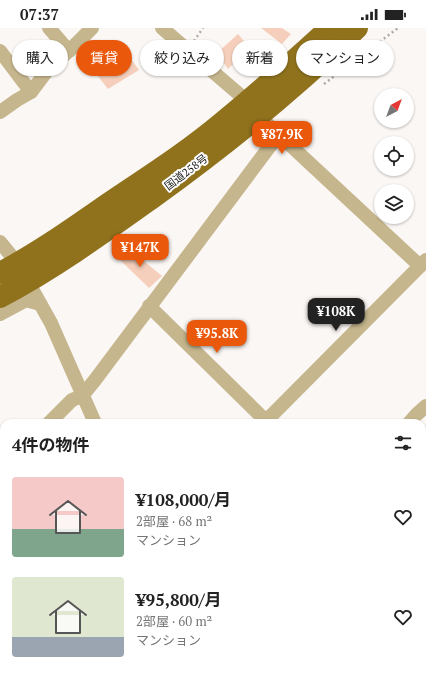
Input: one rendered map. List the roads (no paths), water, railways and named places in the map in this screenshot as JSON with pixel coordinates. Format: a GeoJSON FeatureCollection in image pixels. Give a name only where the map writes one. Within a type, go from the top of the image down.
{"type":"FeatureCollection","features":[{"type":"Feature","properties":{"kind":"highway","name":"国道258号"},"geometry":{"type":"LineString","coordinates":[[0,297],[15,273],[129,214],[190,170],[253,109],[292,63],[330,28]]}},
{"type":"Feature","properties":{"kind":"highway","name":"国道258号"},"geometry":{"type":"LineString","coordinates":[[253,109],[329,56],[358,28]]}},
{"type":"Feature","properties":{"kind":"street"},"geometry":{"type":"LineString","coordinates":[[49,28],[69,51]]}},
{"type":"Feature","properties":{"kind":"street"},"geometry":{"type":"LineString","coordinates":[[0,112],[31,92],[50,67],[69,51],[92,28]]}},
{"type":"Feature","properties":{"kind":"street"},"geometry":{"type":"LineString","coordinates":[[162,28],[423,263],[268,419]]}},
{"type":"Feature","properties":{"kind":"street"},"geometry":{"type":"LineString","coordinates":[[0,50],[31,92]]}},
{"type":"Feature","properties":{"kind":"street"},"geometry":{"type":"LineString","coordinates":[[53,419],[72,400],[82,396],[95,380],[279,134]]}},
{"type":"Feature","properties":{"kind":"street"},"geometry":{"type":"LineString","coordinates":[[0,242],[15,273],[40,304],[51,323],[93,419]]}},
{"type":"Feature","properties":{"kind":"street"},"geometry":{"type":"LineString","coordinates":[[0,314],[26,300],[40,304]]}},
{"type":"Feature","properties":{"kind":"street"},"geometry":{"type":"LineString","coordinates":[[149,306],[262,419]]}},
{"type":"Feature","properties":{"kind":"street"},"geometry":{"type":"LineString","coordinates":[[412,419],[426,406]]}}]}
